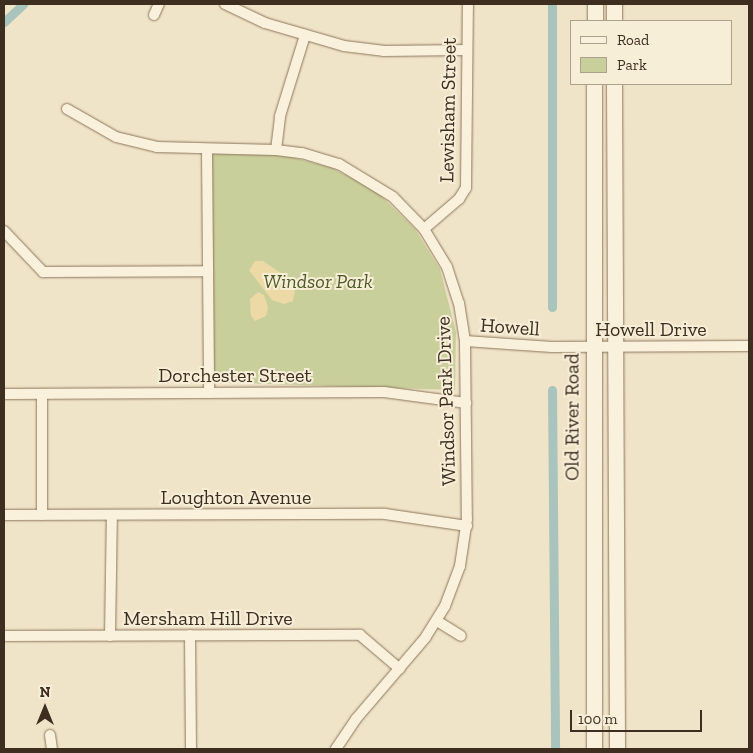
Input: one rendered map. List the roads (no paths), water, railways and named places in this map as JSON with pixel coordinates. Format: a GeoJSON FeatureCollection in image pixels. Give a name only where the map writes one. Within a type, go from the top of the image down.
{"type":"FeatureCollection","features":[{"type":"Feature","properties":{"kind":"main road"},"geometry":{"type":"LineString","coordinates":[[595,4],[595,20]]}},
{"type":"Feature","properties":{"kind":"main road"},"geometry":{"type":"LineString","coordinates":[[614,4],[614,20]]}},
{"type":"Feature","properties":{"kind":"main road","name":"Old River Road"},"geometry":{"type":"LineString","coordinates":[[594,85],[592,347],[594,749]]}},
{"type":"Feature","properties":{"kind":"main road"},"geometry":{"type":"LineString","coordinates":[[602,85],[604,94],[614,101]]}},
{"type":"Feature","properties":{"kind":"main road"},"geometry":{"type":"LineString","coordinates":[[614,85],[617,749]]}},
{"type":"Feature","properties":{"kind":"street"},"geometry":{"type":"LineString","coordinates":[[154,15],[159,4]]}},
{"type":"Feature","properties":{"kind":"street"},"geometry":{"type":"LineString","coordinates":[[225,4],[265,23],[363,49],[467,50]]}},
{"type":"Feature","properties":{"kind":"street","name":"Lewisham Street"},"geometry":{"type":"LineString","coordinates":[[424,229],[459,199],[466,188],[468,4]]}},
{"type":"Feature","properties":{"kind":"street"},"geometry":{"type":"LineString","coordinates":[[276,150],[280,116],[305,35]]}},
{"type":"Feature","properties":{"kind":"street","name":"Windsor Park Drive"},"geometry":{"type":"LineString","coordinates":[[67,109],[97,128],[137,143],[179,149],[276,150],[322,158],[358,173],[393,197],[424,229],[453,283],[465,341],[467,526],[460,566],[437,621],[356,719],[336,749]]}},
{"type":"Feature","properties":{"kind":"street"},"geometry":{"type":"LineString","coordinates":[[207,150],[209,393]]}},
{"type":"Feature","properties":{"kind":"street"},"geometry":{"type":"LineString","coordinates":[[4,231],[43,272],[208,271]]}},
{"type":"Feature","properties":{"kind":"street","name":"Howell"},"geometry":{"type":"LineString","coordinates":[[465,341],[552,347]]}},
{"type":"Feature","properties":{"kind":"street","name":"Howell Drive"},"geometry":{"type":"LineString","coordinates":[[552,347],[749,346]]}},
{"type":"Feature","properties":{"kind":"street","name":"Dorchester Street"},"geometry":{"type":"LineString","coordinates":[[4,394],[384,392],[466,402]]}},
{"type":"Feature","properties":{"kind":"street"},"geometry":{"type":"LineString","coordinates":[[42,394],[42,515]]}},
{"type":"Feature","properties":{"kind":"street","name":"Loughton Avenue"},"geometry":{"type":"LineString","coordinates":[[4,515],[384,514],[467,526]]}},
{"type":"Feature","properties":{"kind":"street"},"geometry":{"type":"LineString","coordinates":[[110,636],[112,515]]}},
{"type":"Feature","properties":{"kind":"street"},"geometry":{"type":"LineString","coordinates":[[437,621],[461,636]]}},
{"type":"Feature","properties":{"kind":"street"},"geometry":{"type":"LineString","coordinates":[[190,635],[191,749]]}},
{"type":"Feature","properties":{"kind":"street","name":"Mersham Hill Drive"},"geometry":{"type":"LineString","coordinates":[[4,636],[360,635],[400,668]]}},
{"type":"Feature","properties":{"kind":"street"},"geometry":{"type":"LineString","coordinates":[[50,735],[52,749]]}},
{"type":"Feature","properties":{"kind":"waterway"},"geometry":{"type":"LineString","coordinates":[[4,22],[23,4]]}},
{"type":"Feature","properties":{"kind":"waterway"},"geometry":{"type":"LineString","coordinates":[[552,4],[552,307]]}},
{"type":"Feature","properties":{"kind":"waterway"},"geometry":{"type":"LineString","coordinates":[[552,390],[555,749]]}},
{"type":"Feature","properties":{"kind":"park label","name":"Windsor Park"},"geometry":{"type":"Point","coordinates":[318,281]}}]}
